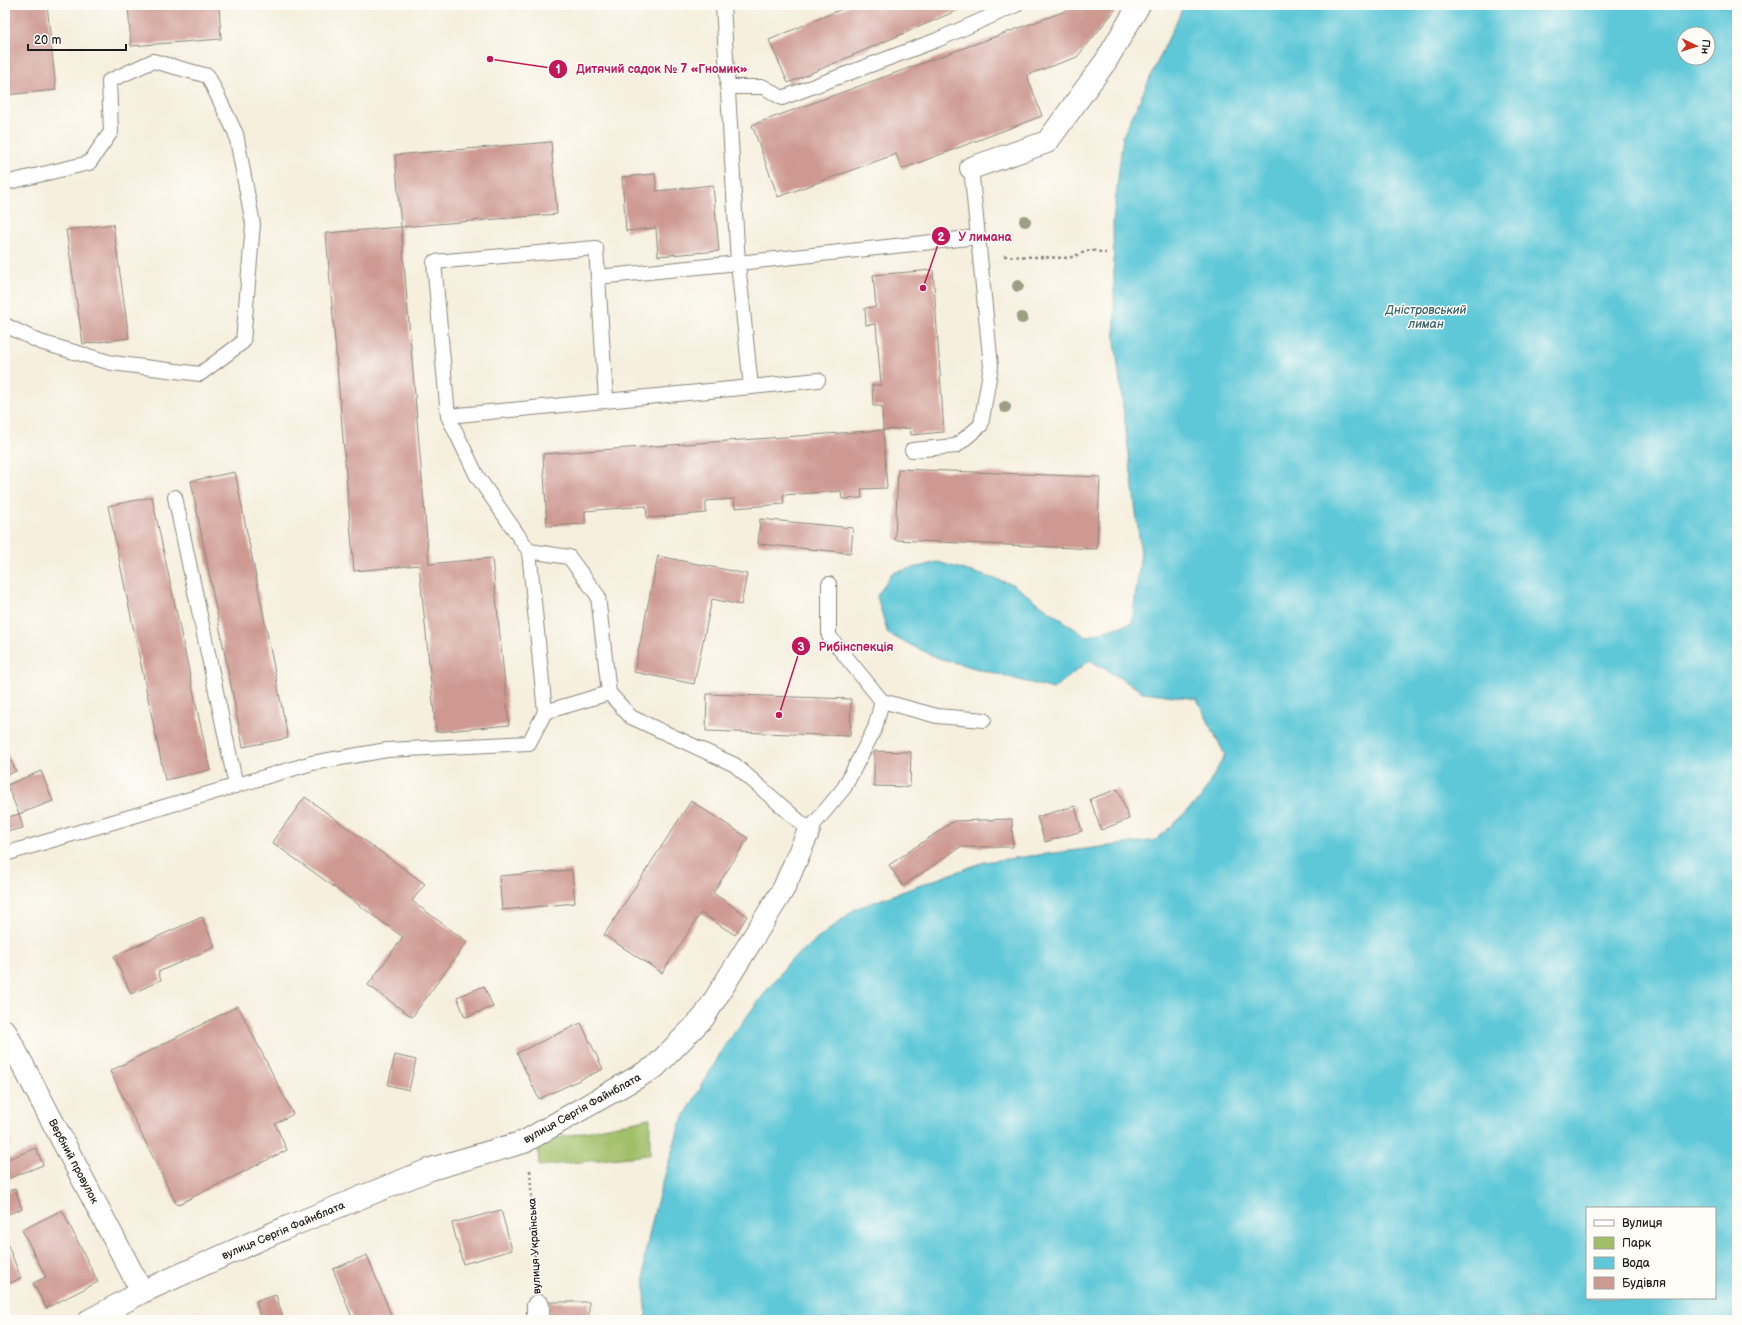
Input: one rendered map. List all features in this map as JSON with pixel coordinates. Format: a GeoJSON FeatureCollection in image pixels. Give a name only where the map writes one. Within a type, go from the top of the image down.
{"type":"FeatureCollection","features":[{"type":"Feature","properties":{"kind":"street"},"geometry":{"type":"LineString","coordinates":[[971,168],[1047,142],[1106,61],[1139,5]]}},
{"type":"Feature","properties":{"kind":"street","name":"вулиця Сергія Файнблата"},"geometry":{"type":"LineString","coordinates":[[90,1320],[142,1292],[283,1229],[431,1169],[524,1142],[655,1067],[704,1017],[784,888],[809,830]]}},
{"type":"Feature","properties":{"kind":"street","name":"Вербний провулок"},"geometry":{"type":"LineString","coordinates":[[5,1031],[142,1292]]}},
{"type":"Feature","properties":{"kind":"lane"},"geometry":{"type":"LineString","coordinates":[[723,5],[738,263],[751,387]]}},
{"type":"Feature","properties":{"kind":"lane"},"geometry":{"type":"LineString","coordinates":[[727,87],[764,87],[782,98],[937,40],[1016,5]]}},
{"type":"Feature","properties":{"kind":"lane"},"geometry":{"type":"LineString","coordinates":[[5,183],[89,163],[111,132],[109,81],[153,61],[208,76],[236,134],[253,224],[243,342],[200,374],[112,363],[40,342],[5,325]]}},
{"type":"Feature","properties":{"kind":"lane"},"geometry":{"type":"LineString","coordinates":[[912,450],[956,446],[981,425],[991,366],[971,168]]}},
{"type":"Feature","properties":{"kind":"lane"},"geometry":{"type":"LineString","coordinates":[[598,277],[978,237]]}},
{"type":"Feature","properties":{"kind":"lane"},"geometry":{"type":"LineString","coordinates":[[5,854],[312,763],[387,750],[529,743],[545,712],[529,551],[477,476],[448,416],[434,262],[596,248],[606,400]]}},
{"type":"Feature","properties":{"kind":"lane"},"geometry":{"type":"LineString","coordinates":[[448,416],[818,380]]}},
{"type":"Feature","properties":{"kind":"lane"},"geometry":{"type":"LineString","coordinates":[[175,497],[236,786]]}},
{"type":"Feature","properties":{"kind":"lane"},"geometry":{"type":"LineString","coordinates":[[529,551],[569,557],[598,596],[609,693],[631,717],[735,765],[809,830],[844,788],[875,728],[882,701]]}},
{"type":"Feature","properties":{"kind":"lane"},"geometry":{"type":"LineString","coordinates":[[829,584],[828,636],[882,701],[937,716],[984,720]]}},
{"type":"Feature","properties":{"kind":"lane"},"geometry":{"type":"LineString","coordinates":[[545,712],[609,693]]}},
{"type":"Feature","properties":{"kind":"path"},"geometry":{"type":"LineString","coordinates":[[980,255],[1068,258],[1090,250],[1106,253]]}},
{"type":"Feature","properties":{"kind":"path","name":"вулиця Українська"},"geometry":{"type":"LineString","coordinates":[[530,1173],[538,1313]]}},
{"type":"Feature","properties":{"kind":"green space"},"geometry":{"type":"Polygon","coordinates":[[[650,1118],[650,1155],[539,1166],[538,1142],[650,1118]]]}},
{"type":"Feature","properties":{"kind":"water","name":"Дністровський лиман"},"geometry":{"type":"Polygon","coordinates":[[[1184,5],[1737,5],[1737,1320],[646,1320],[644,1258],[655,1209],[680,1124],[727,1042],[789,962],[855,909],[984,862],[1156,840],[1201,798],[1225,755],[1197,699],[1143,692],[1090,660],[1053,689],[938,658],[888,634],[877,596],[892,573],[938,562],[1012,584],[1086,637],[1132,623],[1141,553],[1115,341],[1113,221],[1123,136],[1184,5]]]}},
{"type":"Feature","properties":{"kind":"building"},"geometry":{"type":"Polygon","coordinates":[[[5,5],[47,5],[56,90],[5,95],[5,5]]]}},
{"type":"Feature","properties":{"kind":"building"},"geometry":{"type":"Polygon","coordinates":[[[128,5],[219,5],[221,39],[131,46],[128,5]]]}},
{"type":"Feature","properties":{"kind":"building"},"geometry":{"type":"Polygon","coordinates":[[[851,5],[970,5],[788,83],[769,40],[851,5]]]}},
{"type":"Feature","properties":{"kind":"building"},"geometry":{"type":"Polygon","coordinates":[[[1073,5],[1119,5],[1077,57],[1027,75],[1042,116],[902,169],[896,154],[778,197],[752,125],[1063,12],[1073,5]]]}},
{"type":"Feature","properties":{"kind":"building"},"geometry":{"type":"Polygon","coordinates":[[[551,142],[557,214],[401,227],[395,155],[551,142]]]}},
{"type":"Feature","properties":{"kind":"building"},"geometry":{"type":"Polygon","coordinates":[[[655,174],[657,191],[713,185],[719,251],[658,256],[656,228],[626,231],[622,177],[655,174]]]}},
{"type":"Feature","properties":{"kind":"building"},"geometry":{"type":"Polygon","coordinates":[[[113,224],[129,338],[83,344],[66,230],[113,224]]]}},
{"type":"Feature","properties":{"kind":"building"},"geometry":{"type":"Polygon","coordinates":[[[401,227],[429,564],[492,558],[509,725],[436,732],[419,565],[354,571],[326,233],[401,227]]]}},
{"type":"Feature","properties":{"kind":"building"},"geometry":{"type":"Polygon","coordinates":[[[933,270],[944,432],[911,435],[910,428],[883,430],[882,406],[873,406],[872,385],[881,385],[876,324],[866,325],[865,308],[876,307],[873,275],[933,270]]]}},
{"type":"Feature","properties":{"kind":"building"},"geometry":{"type":"Polygon","coordinates":[[[883,430],[887,488],[861,489],[862,498],[842,499],[841,491],[783,495],[784,504],[735,508],[734,499],[706,501],[706,513],[647,518],[646,506],[585,511],[585,524],[547,526],[543,454],[883,430]]]}},
{"type":"Feature","properties":{"kind":"building"},"geometry":{"type":"Polygon","coordinates":[[[898,469],[1100,477],[1097,549],[895,540],[898,469]]]}},
{"type":"Feature","properties":{"kind":"building"},"geometry":{"type":"Polygon","coordinates":[[[235,472],[288,738],[243,747],[191,481],[235,472]]]}},
{"type":"Feature","properties":{"kind":"building"},"geometry":{"type":"Polygon","coordinates":[[[152,497],[210,770],[165,780],[108,506],[152,497]]]}},
{"type":"Feature","properties":{"kind":"building"},"geometry":{"type":"Polygon","coordinates":[[[760,519],[853,528],[851,553],[758,544],[760,519]]]}},
{"type":"Feature","properties":{"kind":"building"},"geometry":{"type":"Polygon","coordinates":[[[658,556],[747,574],[741,605],[712,599],[694,684],[634,672],[658,556]]]}},
{"type":"Feature","properties":{"kind":"building"},"geometry":{"type":"Polygon","coordinates":[[[707,694],[851,699],[850,736],[706,731],[707,694]]]}},
{"type":"Feature","properties":{"kind":"building"},"geometry":{"type":"Polygon","coordinates":[[[5,749],[16,771],[5,776],[5,749]]]}},
{"type":"Feature","properties":{"kind":"building"},"geometry":{"type":"Polygon","coordinates":[[[874,751],[911,752],[910,787],[874,786],[874,751]]]}},
{"type":"Feature","properties":{"kind":"building"},"geometry":{"type":"Polygon","coordinates":[[[41,771],[53,801],[19,814],[7,785],[41,771]]]}},
{"type":"Feature","properties":{"kind":"building"},"geometry":{"type":"Polygon","coordinates":[[[1118,789],[1129,819],[1101,830],[1090,799],[1118,789]]]}},
{"type":"Feature","properties":{"kind":"building"},"geometry":{"type":"Polygon","coordinates":[[[305,797],[425,884],[412,901],[467,942],[412,1017],[368,985],[403,937],[272,842],[305,797]]]}},
{"type":"Feature","properties":{"kind":"building"},"geometry":{"type":"Polygon","coordinates":[[[691,801],[748,838],[713,893],[747,916],[735,935],[701,913],[662,973],[604,935],[691,801]]]}},
{"type":"Feature","properties":{"kind":"building"},"geometry":{"type":"Polygon","coordinates":[[[1075,806],[1082,831],[1045,842],[1037,817],[1075,806]]]}},
{"type":"Feature","properties":{"kind":"building"},"geometry":{"type":"Polygon","coordinates":[[[19,814],[23,828],[5,832],[5,818],[19,814]]]}},
{"type":"Feature","properties":{"kind":"building"},"geometry":{"type":"Polygon","coordinates":[[[1012,819],[1013,847],[960,847],[903,886],[889,865],[954,821],[1012,819]]]}},
{"type":"Feature","properties":{"kind":"building"},"geometry":{"type":"Polygon","coordinates":[[[572,870],[575,903],[502,910],[499,876],[572,870]]]}},
{"type":"Feature","properties":{"kind":"building"},"geometry":{"type":"Polygon","coordinates":[[[202,917],[215,947],[158,972],[161,980],[131,994],[114,956],[202,917]]]}},
{"type":"Feature","properties":{"kind":"building"},"geometry":{"type":"Polygon","coordinates":[[[484,986],[493,1007],[465,1017],[457,997],[484,986]]]}},
{"type":"Feature","properties":{"kind":"building"},"geometry":{"type":"Polygon","coordinates":[[[238,1006],[293,1114],[275,1124],[287,1150],[177,1205],[110,1071],[238,1006]]]}},
{"type":"Feature","properties":{"kind":"building"},"geometry":{"type":"Polygon","coordinates":[[[581,1023],[603,1069],[539,1099],[517,1053],[581,1023]]]}},
{"type":"Feature","properties":{"kind":"building"},"geometry":{"type":"Polygon","coordinates":[[[395,1055],[416,1060],[409,1090],[388,1085],[395,1055]]]}},
{"type":"Feature","properties":{"kind":"building"},"geometry":{"type":"Polygon","coordinates":[[[5,1128],[11,1141],[5,1144],[5,1128]]]}},
{"type":"Feature","properties":{"kind":"building"},"geometry":{"type":"Polygon","coordinates":[[[36,1148],[43,1165],[5,1180],[5,1160],[36,1148]]]}},
{"type":"Feature","properties":{"kind":"building"},"geometry":{"type":"Polygon","coordinates":[[[15,1189],[22,1209],[5,1215],[5,1192],[15,1189]]]}},
{"type":"Feature","properties":{"kind":"building"},"geometry":{"type":"Polygon","coordinates":[[[62,1210],[98,1282],[46,1308],[33,1283],[46,1277],[22,1230],[62,1210]]]}},
{"type":"Feature","properties":{"kind":"building"},"geometry":{"type":"Polygon","coordinates":[[[501,1210],[512,1250],[463,1264],[452,1223],[501,1210]]]}},
{"type":"Feature","properties":{"kind":"building"},"geometry":{"type":"Polygon","coordinates":[[[5,1238],[21,1278],[5,1285],[5,1238]]]}},
{"type":"Feature","properties":{"kind":"building"},"geometry":{"type":"Polygon","coordinates":[[[367,1255],[393,1320],[353,1320],[333,1269],[367,1255]]]}},
{"type":"Feature","properties":{"kind":"building"},"geometry":{"type":"Polygon","coordinates":[[[276,1295],[284,1320],[252,1320],[260,1317],[256,1301],[276,1295]]]}},
{"type":"Feature","properties":{"kind":"building"},"geometry":{"type":"Polygon","coordinates":[[[548,1302],[589,1302],[589,1320],[548,1320],[548,1302]]]}},
{"type":"Feature","properties":{"kind":"place","name":"Дитячий садок № 7 «Гномик»"},"geometry":{"type":"Point","coordinates":[490,59]}},
{"type":"Feature","properties":{"kind":"place","name":"У лимана"},"geometry":{"type":"Point","coordinates":[923,288]}},
{"type":"Feature","properties":{"kind":"place","name":"Рибінспекція"},"geometry":{"type":"Point","coordinates":[779,715]}}]}
